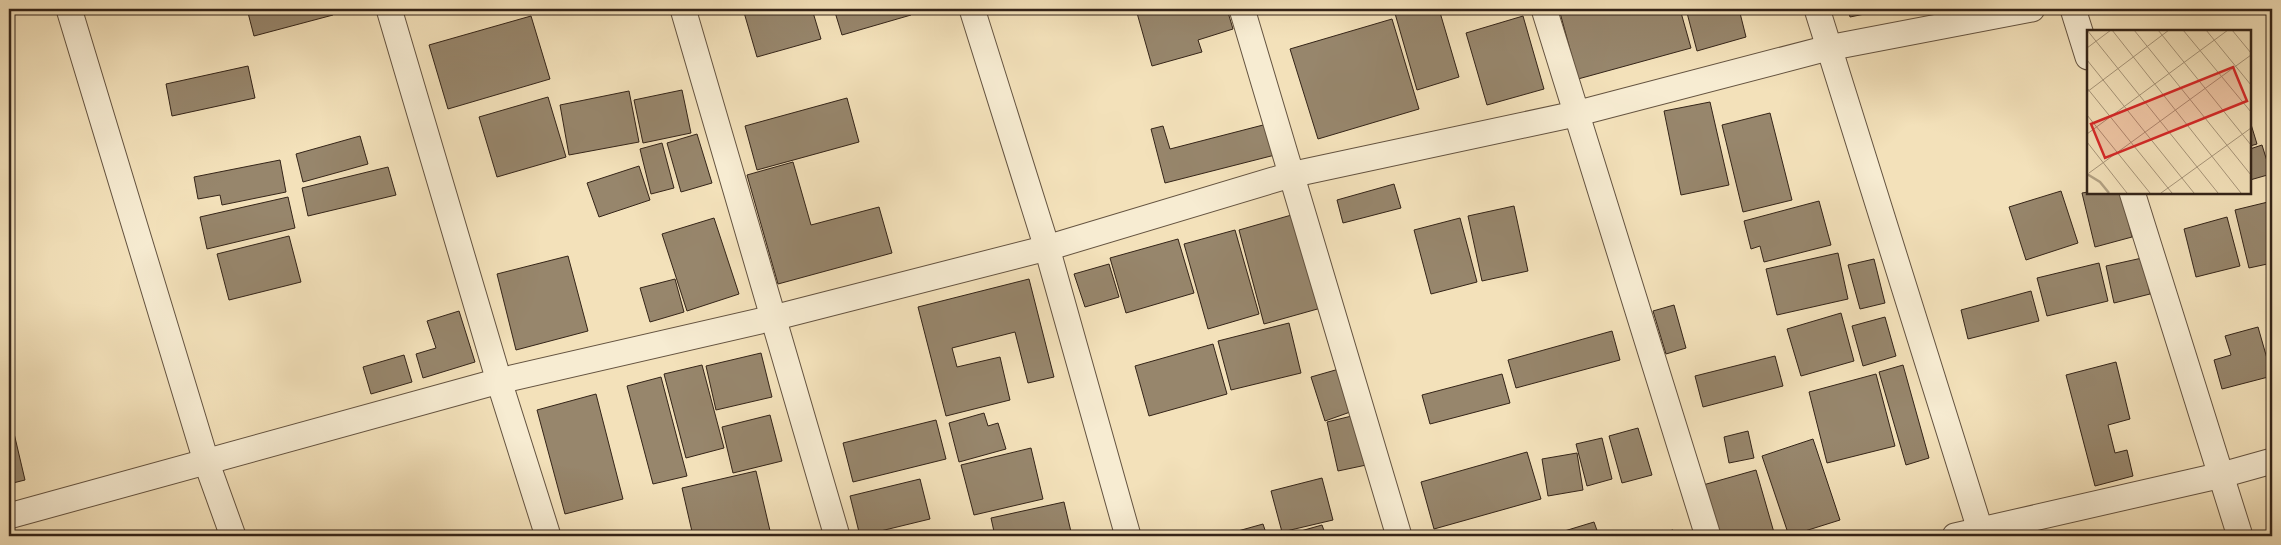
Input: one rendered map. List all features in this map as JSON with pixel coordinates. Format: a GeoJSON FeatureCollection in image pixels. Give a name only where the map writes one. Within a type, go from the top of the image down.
{"type":"FeatureCollection","features":[{"type":"Feature","properties":{"kind":"street"},"geometry":{"type":"LineString","coordinates":[[68,9],[206,461],[233,536]]}},
{"type":"Feature","properties":{"kind":"street"},"geometry":{"type":"LineString","coordinates":[[389,9],[499,381],[548,536]]}},
{"type":"Feature","properties":{"kind":"street"},"geometry":{"type":"LineString","coordinates":[[683,9],[837,536]]}},
{"type":"Feature","properties":{"kind":"street"},"geometry":{"type":"LineString","coordinates":[[972,9],[1047,248],[1128,536]]}},
{"type":"Feature","properties":{"kind":"street"},"geometry":{"type":"LineString","coordinates":[[1242,9],[1398,536]]}},
{"type":"Feature","properties":{"kind":"street"},"geometry":{"type":"LineString","coordinates":[[1544,9],[1575,114],[1708,536]]}},
{"type":"Feature","properties":{"kind":"street"},"geometry":{"type":"LineString","coordinates":[[1817,9],[1981,533]]}},
{"type":"Feature","properties":{"kind":"street"},"geometry":{"type":"LineString","coordinates":[[9,516],[499,381],[774,318],[1047,248],[1290,175],[1575,114],[1828,48],[2032,9]]}},
{"type":"Feature","properties":{"kind":"street"},"geometry":{"type":"LineString","coordinates":[[2073,9],[2087,54]]}},
{"type":"Feature","properties":{"kind":"street"},"geometry":{"type":"LineString","coordinates":[[2133,194],[2240,536]]}},
{"type":"Feature","properties":{"kind":"street"},"geometry":{"type":"LineString","coordinates":[[1955,536],[1981,533],[2222,475],[2272,461]]}},
{"type":"Feature","properties":{"kind":"building"},"geometry":{"type":"Polygon","coordinates":[[[247,9],[331,9],[333,15],[254,36],[247,9]]]}},
{"type":"Feature","properties":{"kind":"building"},"geometry":{"type":"Polygon","coordinates":[[[743,9],[812,9],[821,39],[757,57],[743,9]]]}},
{"type":"Feature","properties":{"kind":"building"},"geometry":{"type":"Polygon","coordinates":[[[834,9],[909,9],[911,15],[842,35],[834,9]]]}},
{"type":"Feature","properties":{"kind":"building"},"geometry":{"type":"Polygon","coordinates":[[[1153,9],[1227,9],[1233,29],[1198,40],[1202,52],[1152,66],[1137,13],[1153,9]]]}},
{"type":"Feature","properties":{"kind":"building"},"geometry":{"type":"Polygon","coordinates":[[[1439,9],[1459,77],[1417,90],[1394,10],[1439,9]]]}},
{"type":"Feature","properties":{"kind":"building"},"geometry":{"type":"Polygon","coordinates":[[[1559,9],[1680,9],[1691,48],[1578,79],[1559,9]]]}},
{"type":"Feature","properties":{"kind":"building"},"geometry":{"type":"Polygon","coordinates":[[[1686,9],[1739,9],[1746,37],[1697,51],[1686,9]]]}},
{"type":"Feature","properties":{"kind":"building"},"geometry":{"type":"Polygon","coordinates":[[[1848,9],[1889,9],[1850,17],[1848,9]]]}},
{"type":"Feature","properties":{"kind":"building"},"geometry":{"type":"Polygon","coordinates":[[[531,16],[550,79],[448,109],[429,45],[531,16]]]}},
{"type":"Feature","properties":{"kind":"building"},"geometry":{"type":"Polygon","coordinates":[[[1523,16],[1544,89],[1487,105],[1466,33],[1523,16]]]}},
{"type":"Feature","properties":{"kind":"building"},"geometry":{"type":"Polygon","coordinates":[[[1392,19],[1419,109],[1318,139],[1290,49],[1392,19]]]}},
{"type":"Feature","properties":{"kind":"building"},"geometry":{"type":"Polygon","coordinates":[[[248,66],[255,98],[172,116],[166,84],[248,66]]]}},
{"type":"Feature","properties":{"kind":"building"},"geometry":{"type":"Polygon","coordinates":[[[682,90],[691,133],[643,143],[634,100],[682,90]]]}},
{"type":"Feature","properties":{"kind":"building"},"geometry":{"type":"Polygon","coordinates":[[[629,91],[639,142],[569,155],[560,105],[629,91]]]}},
{"type":"Feature","properties":{"kind":"building"},"geometry":{"type":"Polygon","coordinates":[[[548,97],[566,157],[497,177],[479,117],[548,97]]]}},
{"type":"Feature","properties":{"kind":"building"},"geometry":{"type":"Polygon","coordinates":[[[847,98],[859,142],[757,170],[745,126],[847,98]]]}},
{"type":"Feature","properties":{"kind":"building"},"geometry":{"type":"Polygon","coordinates":[[[1710,102],[1729,185],[1681,195],[1664,111],[1710,102]]]}},
{"type":"Feature","properties":{"kind":"building"},"geometry":{"type":"Polygon","coordinates":[[[1770,113],[1792,200],[1743,212],[1722,125],[1770,113]]]}},
{"type":"Feature","properties":{"kind":"building"},"geometry":{"type":"Polygon","coordinates":[[[1267,124],[1275,155],[1165,183],[1151,129],[1163,126],[1170,149],[1267,124]]]}},
{"type":"Feature","properties":{"kind":"building"},"geometry":{"type":"Polygon","coordinates":[[[2251,124],[2257,144],[2251,146],[2251,124]]]}},
{"type":"Feature","properties":{"kind":"building"},"geometry":{"type":"Polygon","coordinates":[[[697,134],[712,183],[681,192],[667,143],[697,134]]]}},
{"type":"Feature","properties":{"kind":"building"},"geometry":{"type":"Polygon","coordinates":[[[360,136],[368,164],[303,182],[296,154],[360,136]]]}},
{"type":"Feature","properties":{"kind":"building"},"geometry":{"type":"Polygon","coordinates":[[[662,143],[674,188],[651,194],[640,149],[662,143]]]}},
{"type":"Feature","properties":{"kind":"building"},"geometry":{"type":"Polygon","coordinates":[[[2262,145],[2271,174],[2251,180],[2251,149],[2262,145]]]}},
{"type":"Feature","properties":{"kind":"building"},"geometry":{"type":"Polygon","coordinates":[[[280,160],[286,192],[222,205],[220,195],[198,199],[194,177],[280,160]]]}},
{"type":"Feature","properties":{"kind":"building"},"geometry":{"type":"Polygon","coordinates":[[[793,162],[811,225],[879,207],[892,253],[778,284],[747,175],[793,162]]]}},
{"type":"Feature","properties":{"kind":"building"},"geometry":{"type":"Polygon","coordinates":[[[639,166],[650,200],[599,217],[587,183],[639,166]]]}},
{"type":"Feature","properties":{"kind":"building"},"geometry":{"type":"Polygon","coordinates":[[[388,167],[396,195],[308,216],[302,188],[388,167]]]}},
{"type":"Feature","properties":{"kind":"building"},"geometry":{"type":"Polygon","coordinates":[[[1394,184],[1401,208],[1343,223],[1337,200],[1394,184]]]}},
{"type":"Feature","properties":{"kind":"building"},"geometry":{"type":"Polygon","coordinates":[[[2061,191],[2078,243],[2026,260],[2009,207],[2061,191]]]}},
{"type":"Feature","properties":{"kind":"building"},"geometry":{"type":"Polygon","coordinates":[[[2082,193],[2121,194],[2132,237],[2095,247],[2082,193]]]}},
{"type":"Feature","properties":{"kind":"building"},"geometry":{"type":"Polygon","coordinates":[[[288,197],[295,228],[207,249],[200,217],[288,197]]]}},
{"type":"Feature","properties":{"kind":"building"},"geometry":{"type":"Polygon","coordinates":[[[1819,201],[1831,245],[1764,262],[1760,246],[1751,249],[1744,221],[1819,201]]]}},
{"type":"Feature","properties":{"kind":"building"},"geometry":{"type":"Polygon","coordinates":[[[2272,201],[2272,263],[2249,268],[2235,210],[2272,201]]]}},
{"type":"Feature","properties":{"kind":"building"},"geometry":{"type":"Polygon","coordinates":[[[1514,206],[1528,271],[1482,281],[1468,216],[1514,206]]]}},
{"type":"Feature","properties":{"kind":"building"},"geometry":{"type":"Polygon","coordinates":[[[1295,214],[1321,308],[1264,324],[1239,230],[1295,214]]]}},
{"type":"Feature","properties":{"kind":"building"},"geometry":{"type":"Polygon","coordinates":[[[2227,217],[2240,266],[2196,277],[2184,229],[2227,217]]]}},
{"type":"Feature","properties":{"kind":"building"},"geometry":{"type":"Polygon","coordinates":[[[714,218],[739,294],[687,311],[662,234],[714,218]]]}},
{"type":"Feature","properties":{"kind":"building"},"geometry":{"type":"Polygon","coordinates":[[[1460,218],[1477,282],[1431,294],[1414,230],[1460,218]]]}},
{"type":"Feature","properties":{"kind":"building"},"geometry":{"type":"Polygon","coordinates":[[[1235,230],[1259,314],[1208,329],[1184,244],[1235,230]]]}},
{"type":"Feature","properties":{"kind":"building"},"geometry":{"type":"Polygon","coordinates":[[[289,236],[301,282],[229,300],[217,254],[289,236]]]}},
{"type":"Feature","properties":{"kind":"building"},"geometry":{"type":"Polygon","coordinates":[[[1178,239],[1194,293],[1126,313],[1110,258],[1178,239]]]}},
{"type":"Feature","properties":{"kind":"building"},"geometry":{"type":"Polygon","coordinates":[[[1838,253],[1848,299],[1777,315],[1766,269],[1838,253]]]}},
{"type":"Feature","properties":{"kind":"building"},"geometry":{"type":"Polygon","coordinates":[[[568,256],[588,331],[516,350],[497,274],[568,256]]]}},
{"type":"Feature","properties":{"kind":"building"},"geometry":{"type":"Polygon","coordinates":[[[2142,258],[2150,294],[2114,303],[2106,266],[2142,258]]]}},
{"type":"Feature","properties":{"kind":"building"},"geometry":{"type":"Polygon","coordinates":[[[1874,259],[1885,303],[1860,309],[1848,265],[1874,259]]]}},
{"type":"Feature","properties":{"kind":"building"},"geometry":{"type":"Polygon","coordinates":[[[2099,263],[2108,301],[2047,316],[2037,278],[2099,263]]]}},
{"type":"Feature","properties":{"kind":"building"},"geometry":{"type":"Polygon","coordinates":[[[1109,264],[1119,297],[1085,307],[1074,274],[1109,264]]]}},
{"type":"Feature","properties":{"kind":"building"},"geometry":{"type":"Polygon","coordinates":[[[675,279],[684,312],[650,322],[640,288],[675,279]]]}},
{"type":"Feature","properties":{"kind":"building"},"geometry":{"type":"Polygon","coordinates":[[[1029,279],[1054,377],[1028,383],[1015,332],[952,348],[957,367],[1000,357],[1010,400],[946,416],[918,307],[1029,279]]]}},
{"type":"Feature","properties":{"kind":"building"},"geometry":{"type":"Polygon","coordinates":[[[2031,291],[2039,321],[1968,339],[1961,310],[2031,291]]]}},
{"type":"Feature","properties":{"kind":"building"},"geometry":{"type":"Polygon","coordinates":[[[1674,305],[1686,348],[1666,354],[1653,311],[1674,305]]]}},
{"type":"Feature","properties":{"kind":"building"},"geometry":{"type":"Polygon","coordinates":[[[459,311],[475,362],[423,378],[416,354],[436,348],[427,321],[459,311]]]}},
{"type":"Feature","properties":{"kind":"building"},"geometry":{"type":"Polygon","coordinates":[[[1841,313],[1854,361],[1801,376],[1787,329],[1841,313]]]}},
{"type":"Feature","properties":{"kind":"building"},"geometry":{"type":"Polygon","coordinates":[[[1885,317],[1896,356],[1863,366],[1852,326],[1885,317]]]}},
{"type":"Feature","properties":{"kind":"building"},"geometry":{"type":"Polygon","coordinates":[[[1289,323],[1301,373],[1231,390],[1218,341],[1289,323]]]}},
{"type":"Feature","properties":{"kind":"building"},"geometry":{"type":"Polygon","coordinates":[[[2258,327],[2272,376],[2222,389],[2214,360],[2231,355],[2225,336],[2258,327]]]}},
{"type":"Feature","properties":{"kind":"building"},"geometry":{"type":"Polygon","coordinates":[[[1612,331],[1620,360],[1516,388],[1508,360],[1612,331]]]}},
{"type":"Feature","properties":{"kind":"building"},"geometry":{"type":"Polygon","coordinates":[[[1213,344],[1227,394],[1149,416],[1135,366],[1213,344]]]}},
{"type":"Feature","properties":{"kind":"building"},"geometry":{"type":"Polygon","coordinates":[[[761,353],[772,397],[716,410],[706,366],[761,353]]]}},
{"type":"Feature","properties":{"kind":"building"},"geometry":{"type":"Polygon","coordinates":[[[404,355],[412,382],[371,394],[363,367],[404,355]]]}},
{"type":"Feature","properties":{"kind":"building"},"geometry":{"type":"Polygon","coordinates":[[[1775,356],[1783,386],[1703,407],[1695,376],[1775,356]]]}},
{"type":"Feature","properties":{"kind":"building"},"geometry":{"type":"Polygon","coordinates":[[[2116,362],[2130,419],[2108,425],[2115,453],[2127,450],[2133,476],[2095,486],[2066,375],[2116,362]]]}},
{"type":"Feature","properties":{"kind":"building"},"geometry":{"type":"Polygon","coordinates":[[[702,365],[724,448],[686,458],[664,374],[702,365]]]}},
{"type":"Feature","properties":{"kind":"building"},"geometry":{"type":"Polygon","coordinates":[[[1903,365],[1929,458],[1906,465],[1879,372],[1903,365]]]}},
{"type":"Feature","properties":{"kind":"building"},"geometry":{"type":"Polygon","coordinates":[[[1339,369],[1353,411],[1325,421],[1311,377],[1339,369]]]}},
{"type":"Feature","properties":{"kind":"building"},"geometry":{"type":"Polygon","coordinates":[[[1502,374],[1510,403],[1430,424],[1422,395],[1502,374]]]}},
{"type":"Feature","properties":{"kind":"building"},"geometry":{"type":"Polygon","coordinates":[[[1876,374],[1895,446],[1827,463],[1809,392],[1876,374]]]}},
{"type":"Feature","properties":{"kind":"building"},"geometry":{"type":"Polygon","coordinates":[[[661,377],[687,476],[653,484],[627,386],[661,377]]]}},
{"type":"Feature","properties":{"kind":"building"},"geometry":{"type":"Polygon","coordinates":[[[596,394],[623,499],[565,514],[537,410],[596,394]]]}},
{"type":"Feature","properties":{"kind":"building"},"geometry":{"type":"Polygon","coordinates":[[[984,413],[988,426],[998,423],[1006,449],[959,462],[949,423],[984,413]]]}},
{"type":"Feature","properties":{"kind":"building"},"geometry":{"type":"Polygon","coordinates":[[[1360,414],[1371,464],[1338,471],[1327,422],[1360,414]]]}},
{"type":"Feature","properties":{"kind":"building"},"geometry":{"type":"Polygon","coordinates":[[[770,415],[782,461],[733,473],[722,427],[770,415]]]}},
{"type":"Feature","properties":{"kind":"building"},"geometry":{"type":"Polygon","coordinates":[[[936,420],[946,459],[853,482],[843,443],[936,420]]]}},
{"type":"Feature","properties":{"kind":"building"},"geometry":{"type":"Polygon","coordinates":[[[1638,428],[1652,475],[1622,483],[1609,436],[1638,428]]]}},
{"type":"Feature","properties":{"kind":"building"},"geometry":{"type":"Polygon","coordinates":[[[13,429],[25,480],[9,484],[9,430],[13,429]]]}},
{"type":"Feature","properties":{"kind":"building"},"geometry":{"type":"Polygon","coordinates":[[[1748,431],[1754,458],[1729,463],[1724,437],[1748,431]]]}},
{"type":"Feature","properties":{"kind":"building"},"geometry":{"type":"Polygon","coordinates":[[[1602,438],[1612,479],[1587,486],[1576,444],[1602,438]]]}},
{"type":"Feature","properties":{"kind":"building"},"geometry":{"type":"Polygon","coordinates":[[[1813,439],[1840,520],[1789,536],[1762,456],[1813,439]]]}},
{"type":"Feature","properties":{"kind":"building"},"geometry":{"type":"Polygon","coordinates":[[[1031,448],[1043,499],[974,515],[961,465],[1031,448]]]}},
{"type":"Feature","properties":{"kind":"building"},"geometry":{"type":"Polygon","coordinates":[[[1527,452],[1541,499],[1434,529],[1421,482],[1527,452]]]}},
{"type":"Feature","properties":{"kind":"building"},"geometry":{"type":"Polygon","coordinates":[[[1577,453],[1583,490],[1548,496],[1542,459],[1577,453]]]}},
{"type":"Feature","properties":{"kind":"building"},"geometry":{"type":"Polygon","coordinates":[[[1756,470],[1775,536],[1719,536],[1703,485],[1756,470]]]}},
{"type":"Feature","properties":{"kind":"building"},"geometry":{"type":"Polygon","coordinates":[[[756,471],[771,535],[693,536],[682,488],[756,471]]]}},
{"type":"Feature","properties":{"kind":"building"},"geometry":{"type":"Polygon","coordinates":[[[1322,478],[1333,520],[1282,532],[1271,491],[1322,478]]]}},
{"type":"Feature","properties":{"kind":"building"},"geometry":{"type":"Polygon","coordinates":[[[920,479],[930,519],[860,536],[850,496],[920,479]]]}},
{"type":"Feature","properties":{"kind":"building"},"geometry":{"type":"Polygon","coordinates":[[[1064,502],[1072,536],[995,536],[991,518],[1064,502]]]}},
{"type":"Feature","properties":{"kind":"building"},"geometry":{"type":"Polygon","coordinates":[[[1594,522],[1599,536],[1548,536],[1594,522]]]}},
{"type":"Feature","properties":{"kind":"building"},"geometry":{"type":"Polygon","coordinates":[[[1263,524],[1267,536],[1220,536],[1263,524]]]}},
{"type":"Feature","properties":{"kind":"building"},"geometry":{"type":"Polygon","coordinates":[[[1322,525],[1326,536],[1283,536],[1322,525]]]}},
{"type":"Feature","properties":{"kind":"building"},"geometry":{"type":"Polygon","coordinates":[[[1673,530],[1675,536],[1648,536],[1673,530]]]}}]}
